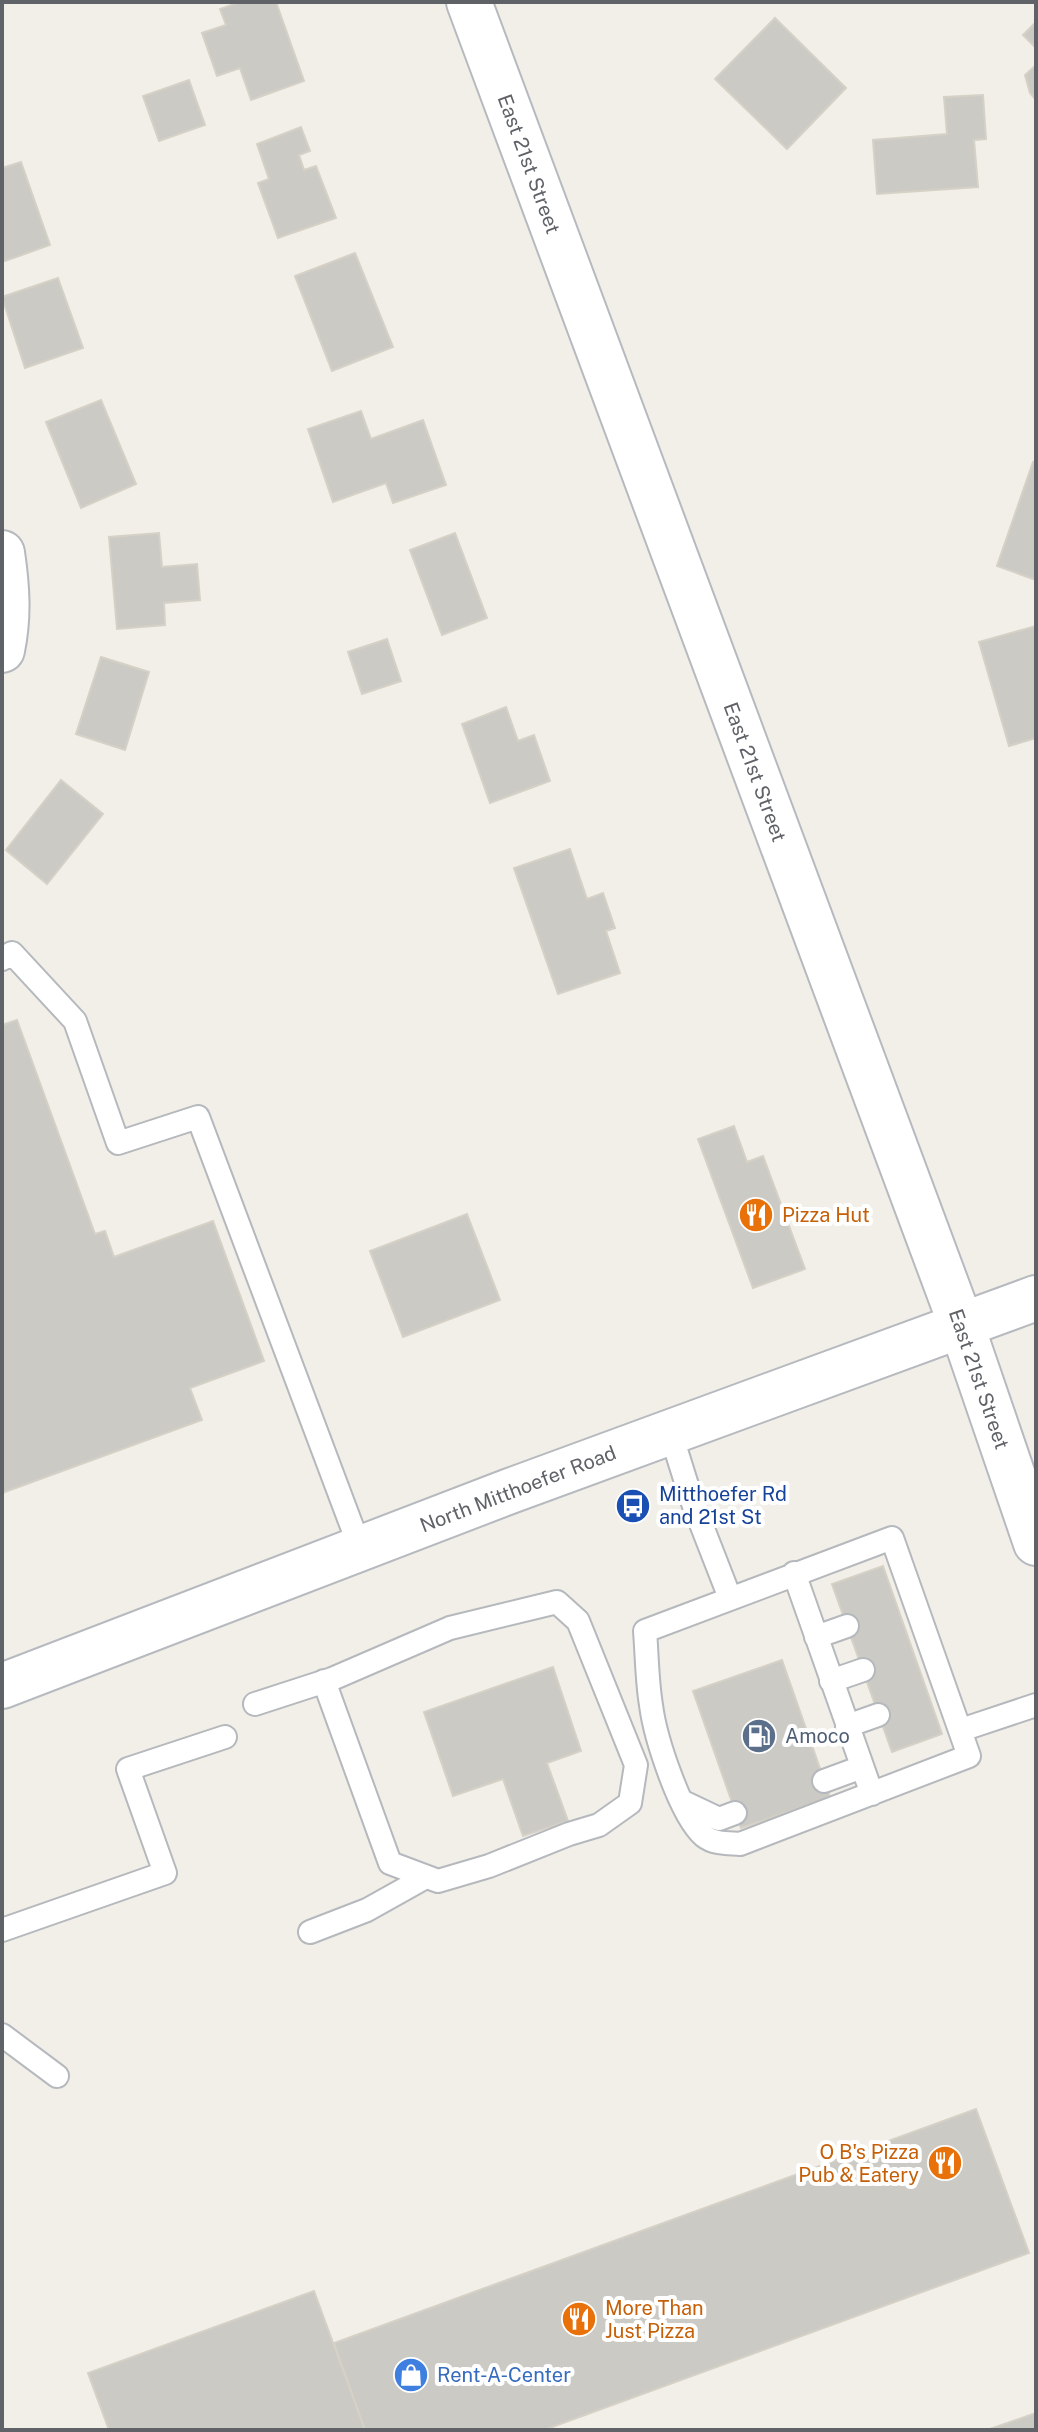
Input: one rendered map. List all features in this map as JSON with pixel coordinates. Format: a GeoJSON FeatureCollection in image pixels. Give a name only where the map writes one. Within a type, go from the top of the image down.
{"type":"FeatureCollection","features":[{"type":"Feature","properties":{"kind":"main road","name":"East 21st Street"},"geometry":{"type":"LineString","coordinates":[[469,2],[961,1324],[1036,1543]]}},
{"type":"Feature","properties":{"kind":"main road"},"geometry":{"type":"LineString","coordinates":[[2,553],[7,610],[2,650]]}},
{"type":"Feature","properties":{"kind":"main road","name":"North Mitthoefer Road"},"geometry":{"type":"LineString","coordinates":[[2,1686],[670,1431],[1036,1298]]}},
{"type":"Feature","properties":{"kind":"lane"},"geometry":{"type":"LineString","coordinates":[[2,959],[12,953],[75,1021],[118,1143],[198,1117],[360,1548]]}},
{"type":"Feature","properties":{"kind":"lane"},"geometry":{"type":"LineString","coordinates":[[670,1431],[691,1498],[730,1598]]}},
{"type":"Feature","properties":{"kind":"lane"},"geometry":{"type":"LineString","coordinates":[[892,1538],[906,1605],[938,1693],[961,1730],[969,1756],[740,1844],[714,1842],[703,1835],[680,1800],[651,1706],[645,1631],[730,1598],[892,1538]]}},
{"type":"Feature","properties":{"kind":"lane"},"geometry":{"type":"LineString","coordinates":[[794,1573],[872,1794]]}},
{"type":"Feature","properties":{"kind":"lane"},"geometry":{"type":"LineString","coordinates":[[255,1704],[324,1681],[450,1628],[557,1602],[578,1621],[636,1765],[630,1803],[599,1825],[489,1866],[438,1881],[390,1863],[324,1681]]}},
{"type":"Feature","properties":{"kind":"lane"},"geometry":{"type":"LineString","coordinates":[[816,1637],[847,1626]]}},
{"type":"Feature","properties":{"kind":"lane"},"geometry":{"type":"LineString","coordinates":[[831,1681],[863,1670]]}},
{"type":"Feature","properties":{"kind":"lane"},"geometry":{"type":"LineString","coordinates":[[961,1730],[1036,1705]]}},
{"type":"Feature","properties":{"kind":"lane"},"geometry":{"type":"LineString","coordinates":[[847,1726],[878,1715]]}},
{"type":"Feature","properties":{"kind":"lane"},"geometry":{"type":"LineString","coordinates":[[2,1930],[165,1873],[128,1769],[225,1737]]}},
{"type":"Feature","properties":{"kind":"lane"},"geometry":{"type":"LineString","coordinates":[[824,1781],[862,1767]]}},
{"type":"Feature","properties":{"kind":"lane"},"geometry":{"type":"LineString","coordinates":[[680,1800],[719,1819],[735,1813]]}},
{"type":"Feature","properties":{"kind":"lane"},"geometry":{"type":"LineString","coordinates":[[310,1932],[367,1910],[426,1877]]}},
{"type":"Feature","properties":{"kind":"lane"},"geometry":{"type":"LineString","coordinates":[[2,2035],[57,2076]]}},
{"type":"Feature","properties":{"kind":"building"},"geometry":{"type":"Polygon","coordinates":[[[240,2],[276,2],[304,81],[251,100],[240,68],[217,76],[202,33],[226,25],[220,9],[240,2]]]}},
{"type":"Feature","properties":{"kind":"building"},"geometry":{"type":"Polygon","coordinates":[[[775,18],[846,88],[787,149],[715,79],[775,18]]]}},
{"type":"Feature","properties":{"kind":"building"},"geometry":{"type":"Polygon","coordinates":[[[1036,22],[1036,48],[1023,35],[1036,22]]]}},
{"type":"Feature","properties":{"kind":"building"},"geometry":{"type":"Polygon","coordinates":[[[1036,65],[1036,100],[1030,93],[1025,75],[1036,65]]]}},
{"type":"Feature","properties":{"kind":"building"},"geometry":{"type":"Polygon","coordinates":[[[189,80],[205,125],[159,141],[143,96],[189,80]]]}},
{"type":"Feature","properties":{"kind":"building"},"geometry":{"type":"Polygon","coordinates":[[[983,95],[986,139],[974,140],[978,187],[877,194],[873,140],[947,134],[944,97],[983,95]]]}},
{"type":"Feature","properties":{"kind":"building"},"geometry":{"type":"Polygon","coordinates":[[[301,127],[310,151],[299,155],[304,170],[316,166],[336,218],[278,238],[258,183],[269,179],[257,144],[301,127]]]}},
{"type":"Feature","properties":{"kind":"building"},"geometry":{"type":"Polygon","coordinates":[[[21,162],[50,245],[2,262],[2,168],[21,162]]]}},
{"type":"Feature","properties":{"kind":"building"},"geometry":{"type":"Polygon","coordinates":[[[355,253],[393,347],[332,371],[295,276],[355,253]]]}},
{"type":"Feature","properties":{"kind":"building"},"geometry":{"type":"Polygon","coordinates":[[[58,278],[83,348],[25,368],[2,297],[58,278]]]}},
{"type":"Feature","properties":{"kind":"building"},"geometry":{"type":"Polygon","coordinates":[[[101,400],[136,484],[81,508],[46,422],[101,400]]]}},
{"type":"Feature","properties":{"kind":"building"},"geometry":{"type":"Polygon","coordinates":[[[361,411],[371,439],[423,420],[446,485],[393,503],[386,483],[333,502],[308,429],[361,411]]]}},
{"type":"Feature","properties":{"kind":"building"},"geometry":{"type":"Polygon","coordinates":[[[1033,462],[1036,463],[1036,580],[997,566],[1033,462]]]}},
{"type":"Feature","properties":{"kind":"building"},"geometry":{"type":"Polygon","coordinates":[[[159,533],[162,567],[197,564],[200,600],[164,603],[165,625],[117,629],[109,537],[159,533]]]}},
{"type":"Feature","properties":{"kind":"building"},"geometry":{"type":"Polygon","coordinates":[[[455,533],[487,618],[442,635],[410,550],[455,533]]]}},
{"type":"Feature","properties":{"kind":"building"},"geometry":{"type":"Polygon","coordinates":[[[1036,626],[1036,738],[1009,746],[979,642],[1036,626]]]}},
{"type":"Feature","properties":{"kind":"building"},"geometry":{"type":"Polygon","coordinates":[[[387,639],[401,681],[362,694],[348,652],[387,639]]]}},
{"type":"Feature","properties":{"kind":"building"},"geometry":{"type":"Polygon","coordinates":[[[101,657],[149,672],[125,750],[76,734],[101,657]]]}},
{"type":"Feature","properties":{"kind":"building"},"geometry":{"type":"Polygon","coordinates":[[[506,707],[518,741],[534,735],[550,781],[490,803],[462,724],[506,707]]]}},
{"type":"Feature","properties":{"kind":"building"},"geometry":{"type":"Polygon","coordinates":[[[61,780],[103,814],[47,884],[6,850],[61,780]]]}},
{"type":"Feature","properties":{"kind":"building"},"geometry":{"type":"Polygon","coordinates":[[[570,849],[587,899],[603,893],[615,928],[606,931],[620,973],[558,994],[514,868],[570,849]]]}},
{"type":"Feature","properties":{"kind":"building"},"geometry":{"type":"Polygon","coordinates":[[[17,1020],[95,1234],[105,1231],[114,1257],[213,1221],[264,1361],[190,1388],[202,1420],[2,1493],[2,1025],[17,1020]]]}},
{"type":"Feature","properties":{"kind":"building","name":"Pizza Hut"},"geometry":{"type":"Polygon","coordinates":[[[734,1126],[747,1162],[763,1156],[805,1269],[753,1288],[698,1139],[734,1126]]]}},
{"type":"Feature","properties":{"kind":"building"},"geometry":{"type":"Polygon","coordinates":[[[467,1214],[500,1300],[403,1337],[370,1251],[467,1214]]]}},
{"type":"Feature","properties":{"kind":"building"},"geometry":{"type":"Polygon","coordinates":[[[883,1566],[942,1734],[892,1752],[832,1584],[883,1566]]]}},
{"type":"Feature","properties":{"kind":"building","name":"Amoco"},"geometry":{"type":"Polygon","coordinates":[[[782,1660],[830,1797],[741,1828],[693,1691],[782,1660]]]}},
{"type":"Feature","properties":{"kind":"building"},"geometry":{"type":"Polygon","coordinates":[[[553,1667],[581,1751],[547,1763],[568,1821],[523,1836],[503,1779],[453,1796],[424,1712],[553,1667]]]}},
{"type":"Feature","properties":{"kind":"building"},"geometry":{"type":"Polygon","coordinates":[[[976,2109],[1029,2253],[544,2430],[365,2430],[334,2343],[976,2109]]]}},
{"type":"Feature","properties":{"kind":"building"},"geometry":{"type":"Polygon","coordinates":[[[314,2291],[365,2430],[109,2430],[88,2373],[314,2291]]]}},
{"type":"Feature","properties":{"kind":"building"},"geometry":{"type":"Polygon","coordinates":[[[1036,2413],[1036,2430],[990,2429],[1036,2413]]]}},
{"type":"Feature","properties":{"kind":"place","name":"Pizza Hut"},"geometry":{"type":"Point","coordinates":[756,1215]}},
{"type":"Feature","properties":{"kind":"place","name":"Mitthoefer Rd and 21st St"},"geometry":{"type":"Point","coordinates":[633,1506]}},
{"type":"Feature","properties":{"kind":"place","name":"Amoco"},"geometry":{"type":"Point","coordinates":[759,1736]}},
{"type":"Feature","properties":{"kind":"place","name":"O B's Pizza Pub & Eatery"},"geometry":{"type":"Point","coordinates":[945,2163]}},
{"type":"Feature","properties":{"kind":"place","name":"More Than Just Pizza"},"geometry":{"type":"Point","coordinates":[579,2319]}},
{"type":"Feature","properties":{"kind":"place","name":"Rent-A-Center"},"geometry":{"type":"Point","coordinates":[411,2375]}}]}
